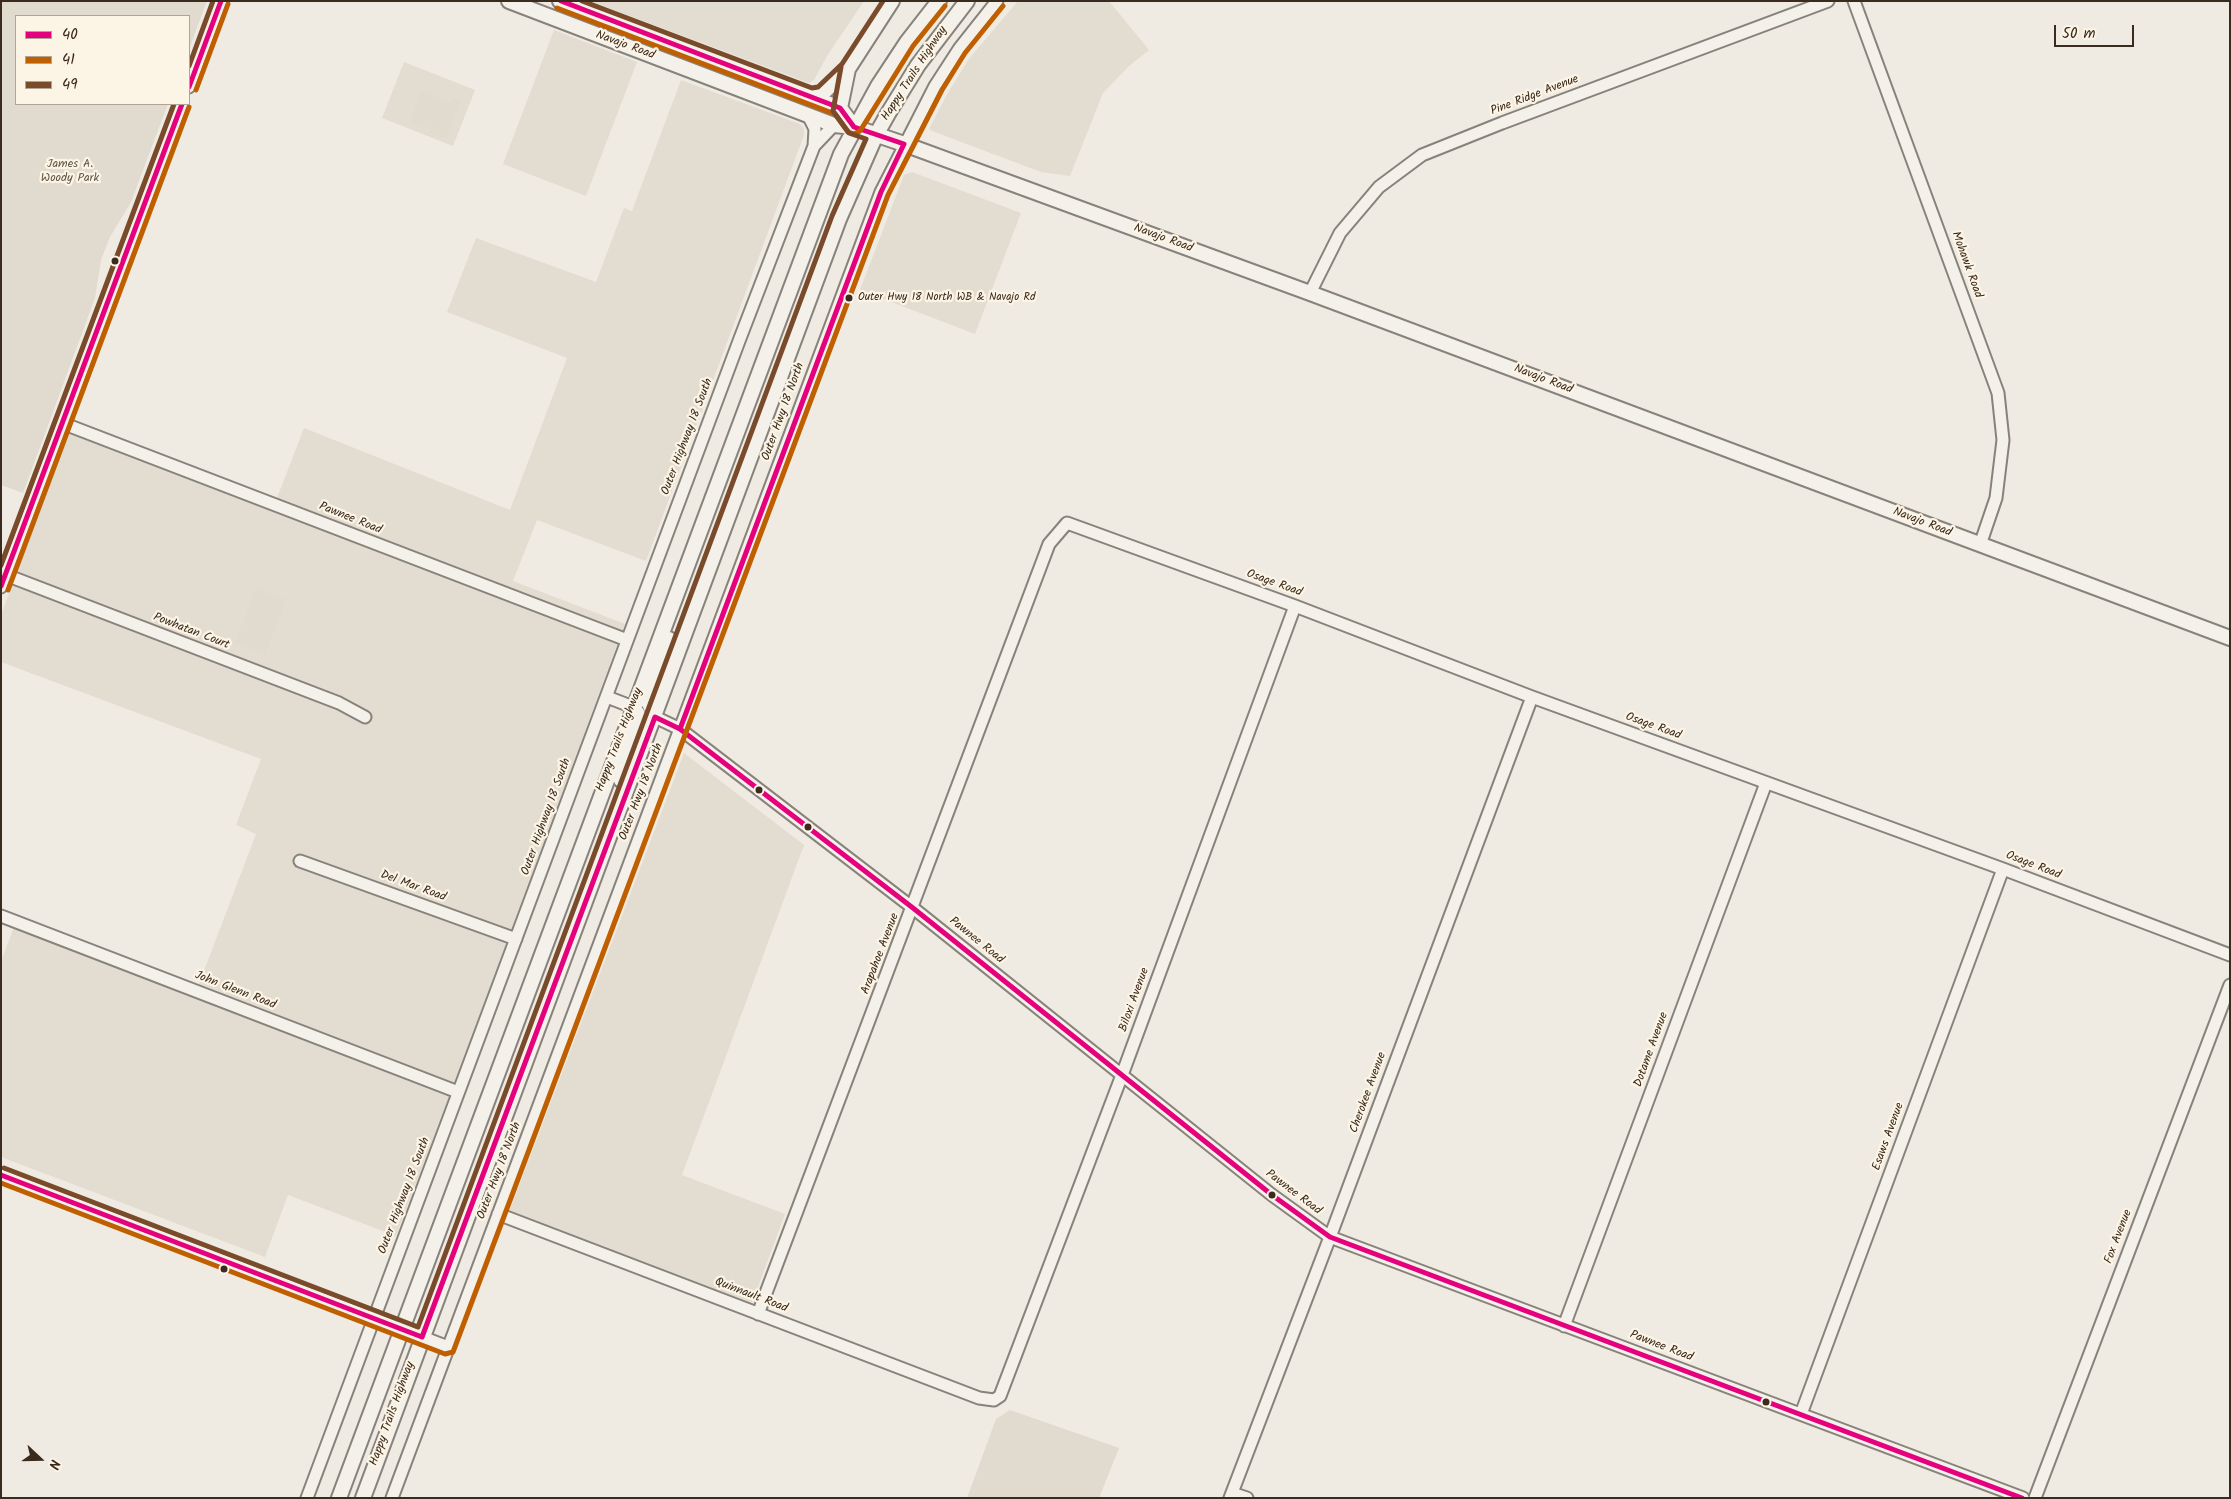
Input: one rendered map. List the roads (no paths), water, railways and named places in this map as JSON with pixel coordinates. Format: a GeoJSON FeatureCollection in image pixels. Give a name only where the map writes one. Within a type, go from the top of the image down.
{"type":"FeatureCollection","features":[{"type":"Feature","properties":{"kind":"main road","name":"Navajo Road"},"geometry":{"type":"LineString","coordinates":[[509,1],[834,125],[854,127],[904,144],[1310,293],[2230,638]]}},
{"type":"Feature","properties":{"kind":"main road","name":"Navajo Road"},"geometry":{"type":"LineString","coordinates":[[560,1],[840,108]]}},
{"type":"Feature","properties":{"kind":"main road"},"geometry":{"type":"LineString","coordinates":[[811,96],[822,94],[848,69],[892,1]]}},
{"type":"Feature","properties":{"kind":"main road","name":"Happy Trails Highway"},"geometry":{"type":"LineString","coordinates":[[339,1498],[841,154],[878,86],[907,42],[939,1]]}},
{"type":"Feature","properties":{"kind":"main road","name":"Happy Trails Highway"},"geometry":{"type":"LineString","coordinates":[[362,1498],[839,219],[876,135],[918,65],[967,1]]}},
{"type":"Feature","properties":{"kind":"main road"},"geometry":{"type":"LineString","coordinates":[[848,69],[840,108],[854,127]]}},
{"type":"Feature","properties":{"kind":"main road"},"geometry":{"type":"LineString","coordinates":[[655,716],[647,699],[681,605],[682,578]]}},
{"type":"Feature","properties":{"kind":"main road"},"geometry":{"type":"LineString","coordinates":[[610,834],[608,814],[641,724],[638,714],[633,707]]}},
{"type":"Feature","properties":{"kind":"street"},"geometry":{"type":"LineString","coordinates":[[190,84],[221,1]]}},
{"type":"Feature","properties":{"kind":"street","name":"Outer Hwy 18 North"},"geometry":{"type":"LineString","coordinates":[[394,1497],[448,1347],[881,192],[904,144],[959,48],[997,1]]}},
{"type":"Feature","properties":{"kind":"street","name":"Pine Ridge Avenue"},"geometry":{"type":"LineString","coordinates":[[1310,293],[1340,233],[1379,187],[1422,155],[1511,119],[1828,1]]}},
{"type":"Feature","properties":{"kind":"street","name":"Mohawk Road"},"geometry":{"type":"LineString","coordinates":[[1854,1],[1998,393],[2003,440],[1996,498],[1980,545]]}},
{"type":"Feature","properties":{"kind":"street"},"geometry":{"type":"LineString","coordinates":[[1,587],[182,105]]}},
{"type":"Feature","properties":{"kind":"street"},"geometry":{"type":"LineString","coordinates":[[808,115],[815,129],[814,146]]}},
{"type":"Feature","properties":{"kind":"street"},"geometry":{"type":"LineString","coordinates":[[814,146],[834,125]]}},
{"type":"Feature","properties":{"kind":"street","name":"Outer Highway 18 South"},"geometry":{"type":"LineString","coordinates":[[307,1498],[627,640],[814,146]]}},
{"type":"Feature","properties":{"kind":"street","name":"Pawnee Road"},"geometry":{"type":"LineString","coordinates":[[62,424],[627,640]]}},
{"type":"Feature","properties":{"kind":"street","name":"Osage Road"},"geometry":{"type":"LineString","coordinates":[[1067,523],[1295,606],[1532,697],[2003,869],[2230,955]]}},
{"type":"Feature","properties":{"kind":"street","name":"Arapahoe Avenue"},"geometry":{"type":"LineString","coordinates":[[758,1314],[1049,544],[1067,523]]}},
{"type":"Feature","properties":{"kind":"street","name":"Powhatan Court"},"geometry":{"type":"LineString","coordinates":[[6,575],[339,703],[365,717]]}},
{"type":"Feature","properties":{"kind":"street","name":"Biloxi Avenue"},"geometry":{"type":"LineString","coordinates":[[994,1400],[1003,1391],[1295,606]]}},
{"type":"Feature","properties":{"kind":"street"},"geometry":{"type":"LineString","coordinates":[[607,697],[633,707]]}},
{"type":"Feature","properties":{"kind":"street","name":"Cherokee Avenue"},"geometry":{"type":"LineString","coordinates":[[1231,1495],[1330,1237],[1532,697]]}},
{"type":"Feature","properties":{"kind":"street","name":"Pawnee Road"},"geometry":{"type":"LineString","coordinates":[[655,716],[680,729],[913,908],[1272,1195],[1330,1237],[2023,1498]]}},
{"type":"Feature","properties":{"kind":"street","name":"Dotame Avenue"},"geometry":{"type":"LineString","coordinates":[[1564,1326],[1766,783]]}},
{"type":"Feature","properties":{"kind":"street","name":"Del Mar Road"},"geometry":{"type":"LineString","coordinates":[[300,861],[516,939]]}},
{"type":"Feature","properties":{"kind":"street","name":"Esaws Avenue"},"geometry":{"type":"LineString","coordinates":[[1800,1414],[2003,869]]}},
{"type":"Feature","properties":{"kind":"street","name":"John Glenn Road"},"geometry":{"type":"LineString","coordinates":[[1,916],[458,1092]]}},
{"type":"Feature","properties":{"kind":"street","name":"Fox Avenue"},"geometry":{"type":"LineString","coordinates":[[2035,1498],[2230,985]]}},
{"type":"Feature","properties":{"kind":"street"},"geometry":{"type":"LineString","coordinates":[[1,1174],[448,1347]]}},
{"type":"Feature","properties":{"kind":"street","name":"Quinnault Road"},"geometry":{"type":"LineString","coordinates":[[498,1214],[979,1398],[994,1400]]}},
{"type":"Feature","properties":{"kind":"street"},"geometry":{"type":"LineString","coordinates":[[1231,1495],[1247,1498]]}},
{"type":"Feature","properties":{"kind":"place","name":"Outer Hwy 18 North WB & Navajo Rd"},"geometry":{"type":"Point","coordinates":[849,298]}},
{"type":"Feature","properties":{"kind":"park label","name":"James A. Woody Park"},"geometry":{"type":"Point","coordinates":[70,172]}}]}
